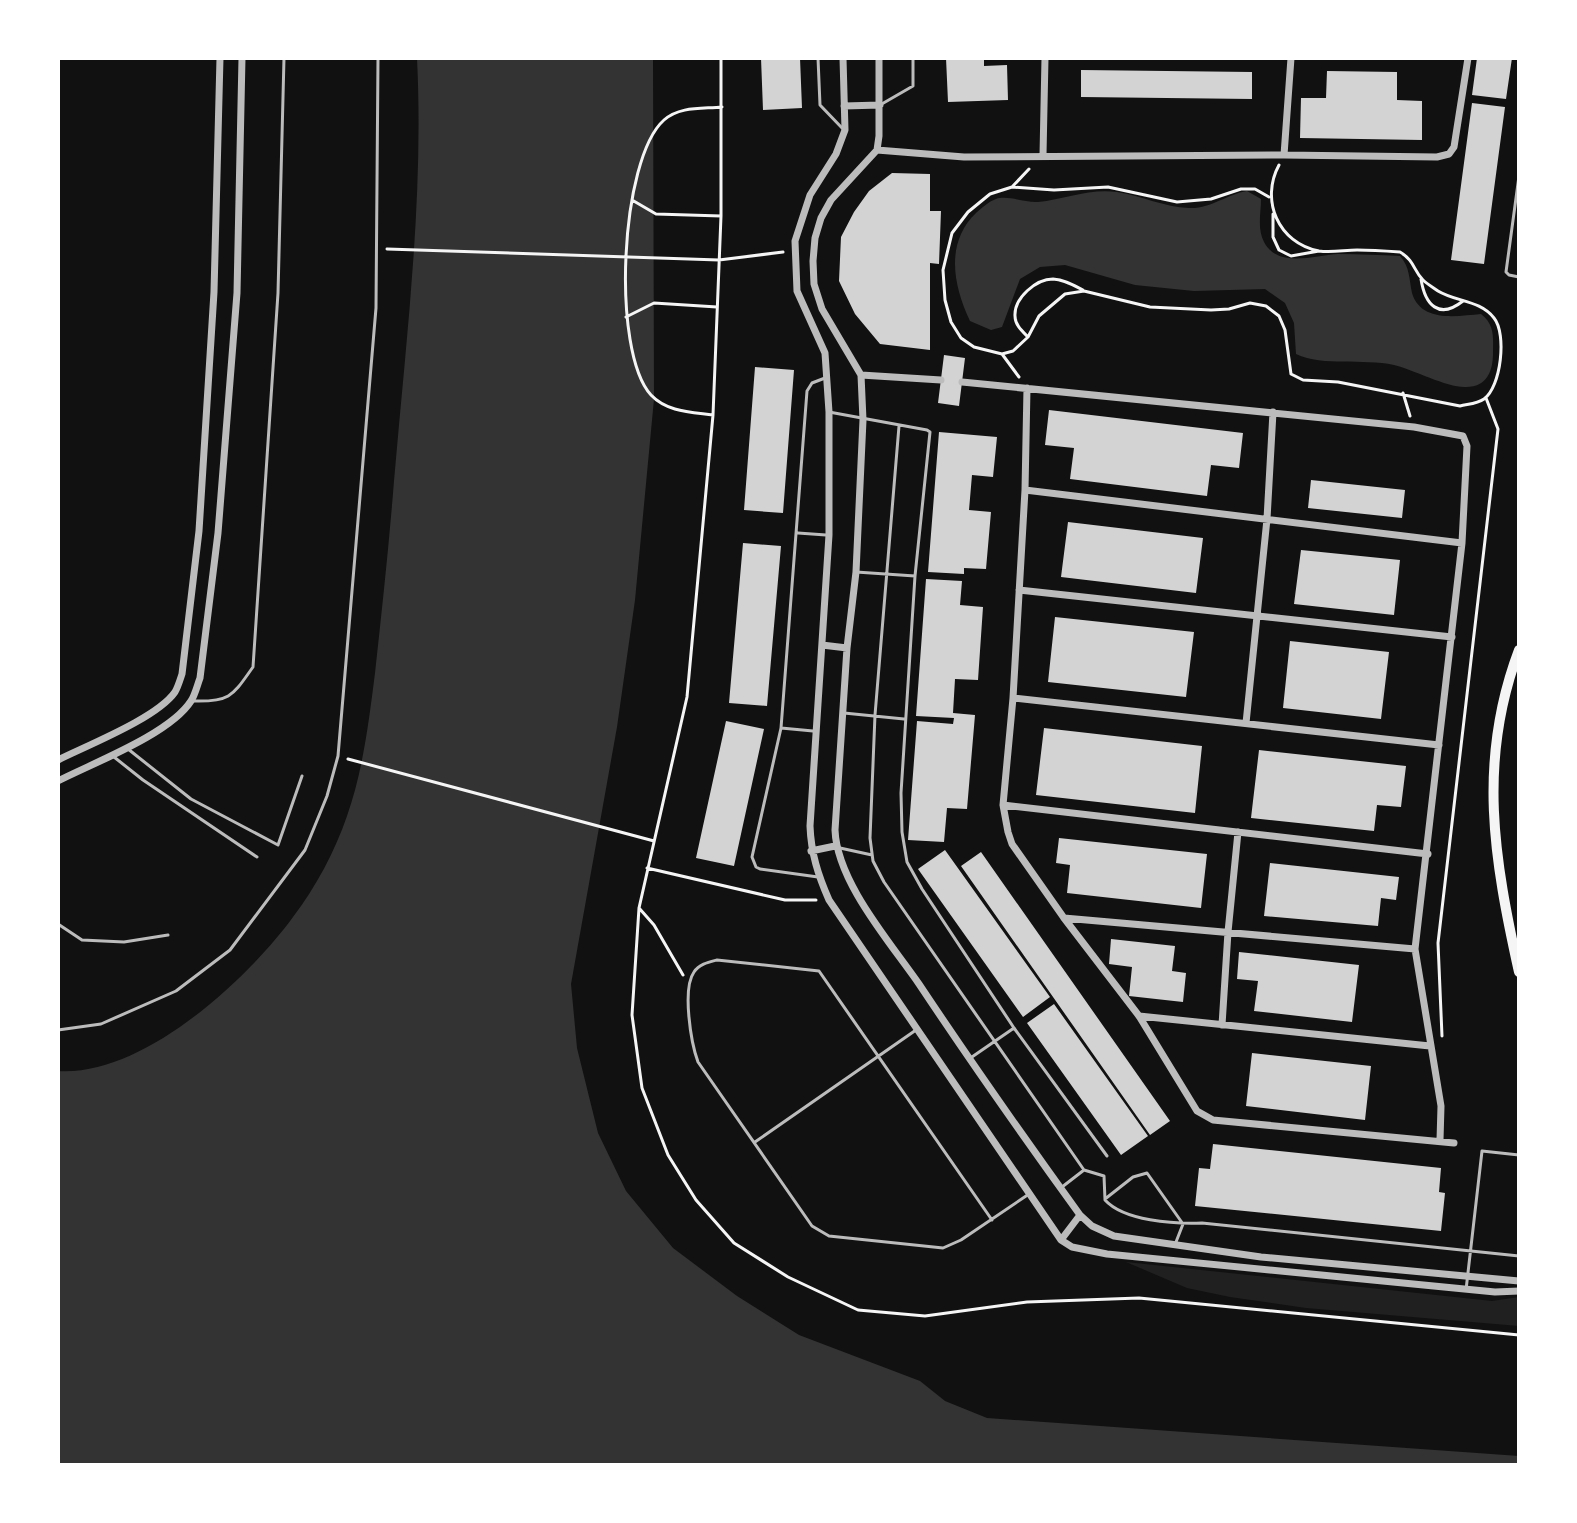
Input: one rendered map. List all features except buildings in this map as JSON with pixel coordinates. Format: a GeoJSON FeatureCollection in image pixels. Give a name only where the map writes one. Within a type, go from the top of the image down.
{"type":"FeatureCollection","features":[{"type":"Feature","properties":{"kind":"main road"},"geometry":{"type":"LineString","coordinates":[[1519,650],[1501,702],[1494,764],[1493,824],[1503,898],[1519,972]]}},
{"type":"Feature","properties":{"kind":"street"},"geometry":{"type":"LineString","coordinates":[[58,760],[145,717],[175,691],[182,674],[199,531],[214,292],[220,58]]}},
{"type":"Feature","properties":{"kind":"street"},"geometry":{"type":"LineString","coordinates":[[58,781],[128,748],[178,716],[192,701],[200,678],[218,533],[237,293],[242,58]]}},
{"type":"Feature","properties":{"kind":"street"},"geometry":{"type":"LineString","coordinates":[[843,58],[845,130],[836,154],[810,195],[798,229],[795,250],[797,291],[825,353],[829,412],[829,535],[810,826],[811,851],[829,900],[1061,1240],[1072,1247],[1107,1254],[1466,1290],[1519,1291]]}},
{"type":"Feature","properties":{"kind":"street"},"geometry":{"type":"LineString","coordinates":[[879,58],[877,150],[831,200],[815,238],[813,261],[814,284],[822,309],[861,375],[863,420],[856,572],[847,648],[835,846],[851,884],[1060,1188],[1080,1215],[1099,1230],[1114,1236],[1261,1257],[1519,1281]]}},
{"type":"Feature","properties":{"kind":"street"},"geometry":{"type":"LineString","coordinates":[[1043,155],[1045,58]]}},
{"type":"Feature","properties":{"kind":"street"},"geometry":{"type":"LineString","coordinates":[[1284,155],[1291,58]]}},
{"type":"Feature","properties":{"kind":"street"},"geometry":{"type":"LineString","coordinates":[[877,150],[952,156],[1437,157],[1449,154],[1454,147],[1468,58]]}},
{"type":"Feature","properties":{"kind":"street"},"geometry":{"type":"LineString","coordinates":[[844,106],[880,105]]}},
{"type":"Feature","properties":{"kind":"street"},"geometry":{"type":"LineString","coordinates":[[861,375],[941,380]]}},
{"type":"Feature","properties":{"kind":"street"},"geometry":{"type":"LineString","coordinates":[[962,382],[1414,427],[1463,436],[1467,446],[1462,543],[1415,949],[1441,1106],[1440,1140]]}},
{"type":"Feature","properties":{"kind":"street"},"geometry":{"type":"LineString","coordinates":[[1027,388],[1025,490],[1013,698],[1003,805],[1012,844],[1139,1016],[1197,1111],[1213,1120],[1454,1143]]}},
{"type":"Feature","properties":{"kind":"street"},"geometry":{"type":"LineString","coordinates":[[1246,723],[1267,519],[1273,412]]}},
{"type":"Feature","properties":{"kind":"street"},"geometry":{"type":"LineString","coordinates":[[1025,490],[1462,543]]}},
{"type":"Feature","properties":{"kind":"street"},"geometry":{"type":"LineString","coordinates":[[1019,590],[1452,637]]}},
{"type":"Feature","properties":{"kind":"street"},"geometry":{"type":"LineString","coordinates":[[822,645],[847,648]]}},
{"type":"Feature","properties":{"kind":"street"},"geometry":{"type":"LineString","coordinates":[[1013,698],[1439,745]]}},
{"type":"Feature","properties":{"kind":"street"},"geometry":{"type":"LineString","coordinates":[[1003,805],[1428,854]]}},
{"type":"Feature","properties":{"kind":"street"},"geometry":{"type":"LineString","coordinates":[[1222,1025],[1238,832]]}},
{"type":"Feature","properties":{"kind":"street"},"geometry":{"type":"LineString","coordinates":[[811,851],[835,846]]}},
{"type":"Feature","properties":{"kind":"street"},"geometry":{"type":"LineString","coordinates":[[1064,918],[1415,949]]}},
{"type":"Feature","properties":{"kind":"street"},"geometry":{"type":"LineString","coordinates":[[1139,1016],[1430,1046]]}},
{"type":"Feature","properties":{"kind":"street"},"geometry":{"type":"LineString","coordinates":[[1061,1240],[1080,1215]]}},
{"type":"Feature","properties":{"kind":"lane"},"geometry":{"type":"LineString","coordinates":[[192,701],[214,702],[233,694],[253,667],[278,293],[284,58]]}},
{"type":"Feature","properties":{"kind":"lane"},"geometry":{"type":"LineString","coordinates":[[58,1030],[101,1024],[176,991],[230,950],[305,850],[327,796],[338,756],[376,308],[378,58]]}},
{"type":"Feature","properties":{"kind":"lane"},"geometry":{"type":"LineString","coordinates":[[818,58],[820,105],[845,130]]}},
{"type":"Feature","properties":{"kind":"lane"},"geometry":{"type":"LineString","coordinates":[[880,105],[913,86],[913,58]]}},
{"type":"Feature","properties":{"kind":"lane"},"geometry":{"type":"LineString","coordinates":[[1519,176],[1506,272],[1519,277]]}},
{"type":"Feature","properties":{"kind":"lane"},"geometry":{"type":"LineString","coordinates":[[818,877],[760,869],[753,863],[752,857],[781,728],[807,391],[812,383],[826,378]]}},
{"type":"Feature","properties":{"kind":"lane"},"geometry":{"type":"LineString","coordinates":[[829,412],[927,430],[931,437],[915,576],[905,719],[901,793],[907,862],[1014,1028],[1107,1156]]}},
{"type":"Feature","properties":{"kind":"lane"},"geometry":{"type":"LineString","coordinates":[[899,426],[875,715],[872,855],[884,882],[1084,1170],[1104,1176],[1105,1200],[1113,1209],[1124,1214],[1183,1224],[1202,1223],[1519,1256]]}},
{"type":"Feature","properties":{"kind":"lane"},"geometry":{"type":"LineString","coordinates":[[798,533],[829,535]]}},
{"type":"Feature","properties":{"kind":"lane"},"geometry":{"type":"LineString","coordinates":[[856,572],[915,576]]}},
{"type":"Feature","properties":{"kind":"lane"},"geometry":{"type":"LineString","coordinates":[[844,713],[905,719]]}},
{"type":"Feature","properties":{"kind":"lane"},"geometry":{"type":"LineString","coordinates":[[781,728],[816,731]]}},
{"type":"Feature","properties":{"kind":"lane"},"geometry":{"type":"LineString","coordinates":[[128,748],[191,799],[278,845],[302,776]]}},
{"type":"Feature","properties":{"kind":"lane"},"geometry":{"type":"LineString","coordinates":[[111,755],[257,857]]}},
{"type":"Feature","properties":{"kind":"lane"},"geometry":{"type":"LineString","coordinates":[[835,846],[872,855]]}},
{"type":"Feature","properties":{"kind":"lane"},"geometry":{"type":"LineString","coordinates":[[58,924],[82,940],[124,942],[168,935]]}},
{"type":"Feature","properties":{"kind":"lane"},"geometry":{"type":"LineString","coordinates":[[992,1220],[819,971],[717,960],[704,963],[694,971],[689,986],[691,1042],[698,1062],[812,1226],[829,1236],[943,1248],[961,1240],[992,1220],[1029,1194]]}},
{"type":"Feature","properties":{"kind":"lane"},"geometry":{"type":"LineString","coordinates":[[969,1059],[1014,1028]]}},
{"type":"Feature","properties":{"kind":"lane"},"geometry":{"type":"LineString","coordinates":[[754,1143],[916,1030]]}},
{"type":"Feature","properties":{"kind":"lane"},"geometry":{"type":"LineString","coordinates":[[1466,1290],[1482,1151],[1519,1155]]}},
{"type":"Feature","properties":{"kind":"lane"},"geometry":{"type":"LineString","coordinates":[[1060,1188],[1084,1170]]}},
{"type":"Feature","properties":{"kind":"lane"},"geometry":{"type":"LineString","coordinates":[[1105,1200],[1133,1177],[1147,1173],[1183,1224]]}},
{"type":"Feature","properties":{"kind":"lane"},"geometry":{"type":"LineString","coordinates":[[1175,1245],[1183,1224]]}},
{"type":"Feature","properties":{"kind":"path"},"geometry":{"type":"LineString","coordinates":[[721,58],[721,216],[713,415],[687,697],[639,908],[632,1015],[642,1088],[668,1155],[696,1200],[734,1243],[788,1277],[858,1310],[925,1316],[1027,1302],[1139,1298],[1519,1335]]}},
{"type":"Feature","properties":{"kind":"path"},"geometry":{"type":"LineString","coordinates":[[713,415],[679,411],[661,404],[648,392],[635,361],[626,317],[625,257],[631,200],[641,157],[654,130],[682,110],[723,107]]}},
{"type":"Feature","properties":{"kind":"path"},"geometry":{"type":"LineString","coordinates":[[1012,187],[1043,155]]}},
{"type":"Feature","properties":{"kind":"path"},"geometry":{"type":"LineString","coordinates":[[1284,155],[1273,175],[1269,197],[1273,237],[1279,250],[1291,256],[1319,251],[1400,252],[1414,263],[1429,304],[1438,309],[1455,308],[1464,301]]}},
{"type":"Feature","properties":{"kind":"path"},"geometry":{"type":"LineString","coordinates":[[1084,291],[1065,294],[1039,316],[1028,337],[1013,351],[1002,354],[974,347],[961,338],[951,322],[945,300],[943,270],[952,233],[968,212],[990,194],[1012,187],[1054,190],[1108,187],[1177,202],[1211,199],[1241,189],[1255,189],[1269,197]]}},
{"type":"Feature","properties":{"kind":"path"},"geometry":{"type":"LineString","coordinates":[[631,200],[656,214],[721,216]]}},
{"type":"Feature","properties":{"kind":"path"},"geometry":{"type":"LineString","coordinates":[[1273,214],[1281,228],[1297,242],[1319,251]]}},
{"type":"Feature","properties":{"kind":"path"},"geometry":{"type":"LineString","coordinates":[[377,249],[719,260],[795,250]]}},
{"type":"Feature","properties":{"kind":"path"},"geometry":{"type":"LineString","coordinates":[[1028,337],[1018,326],[1015,316],[1017,302],[1030,288],[1049,279],[1066,281],[1084,291],[1150,307],[1211,310],[1250,303],[1266,306],[1279,316],[1285,330],[1291,374],[1303,380],[1338,382],[1460,406],[1477,403],[1486,398],[1497,378],[1501,335],[1496,320],[1484,307],[1442,294],[1421,279]]}},
{"type":"Feature","properties":{"kind":"path"},"geometry":{"type":"LineString","coordinates":[[626,317],[654,303],[717,307]]}},
{"type":"Feature","properties":{"kind":"path"},"geometry":{"type":"LineString","coordinates":[[1002,354],[1027,388]]}},
{"type":"Feature","properties":{"kind":"path"},"geometry":{"type":"LineString","coordinates":[[1403,393],[1414,427]]}},
{"type":"Feature","properties":{"kind":"path"},"geometry":{"type":"LineString","coordinates":[[1443,1040],[1438,943],[1498,429],[1486,398]]}},
{"type":"Feature","properties":{"kind":"path"},"geometry":{"type":"LineString","coordinates":[[354,761],[654,841]]}},
{"type":"Feature","properties":{"kind":"path"},"geometry":{"type":"LineString","coordinates":[[647,868],[785,900],[829,900]]}},
{"type":"Feature","properties":{"kind":"path"},"geometry":{"type":"LineString","coordinates":[[639,908],[654,925],[689,986]]}},
{"type":"Feature","properties":{"kind":"shaded area"},"geometry":{"type":"Polygon","coordinates":[[[417,58],[653,58],[654,399],[635,600],[617,727],[571,984],[577,1048],[598,1133],[626,1191],[673,1248],[737,1296],[799,1335],[920,1381],[945,1401],[987,1418],[1519,1456],[1519,1465],[58,1465],[58,1071],[90,1069],[124,1058],[157,1042],[221,995],[293,917],[331,855],[353,799],[365,745],[375,673],[408,322],[418,164],[417,58]]]}},
{"type":"Feature","properties":{"kind":"shaded area"},"geometry":{"type":"Polygon","coordinates":[[[1107,191],[1171,206],[1197,208],[1247,191],[1261,199],[1262,237],[1270,250],[1278,255],[1288,258],[1338,254],[1400,256],[1407,269],[1412,293],[1423,309],[1441,316],[1481,314],[1489,322],[1493,337],[1493,360],[1484,381],[1459,387],[1394,365],[1319,360],[1296,354],[1294,323],[1285,303],[1265,289],[1194,291],[1135,285],[1065,265],[1040,267],[1020,279],[1002,327],[991,330],[970,321],[956,279],[956,251],[966,225],[993,200],[1006,198],[1038,202],[1107,191]]]}},
{"type":"Feature","properties":{"kind":"shaded area"},"geometry":{"type":"Polygon","coordinates":[[[1126,1262],[1492,1301],[1519,1297],[1519,1326],[1306,1308],[1230,1297],[1187,1288],[1126,1262]]]}}]}
